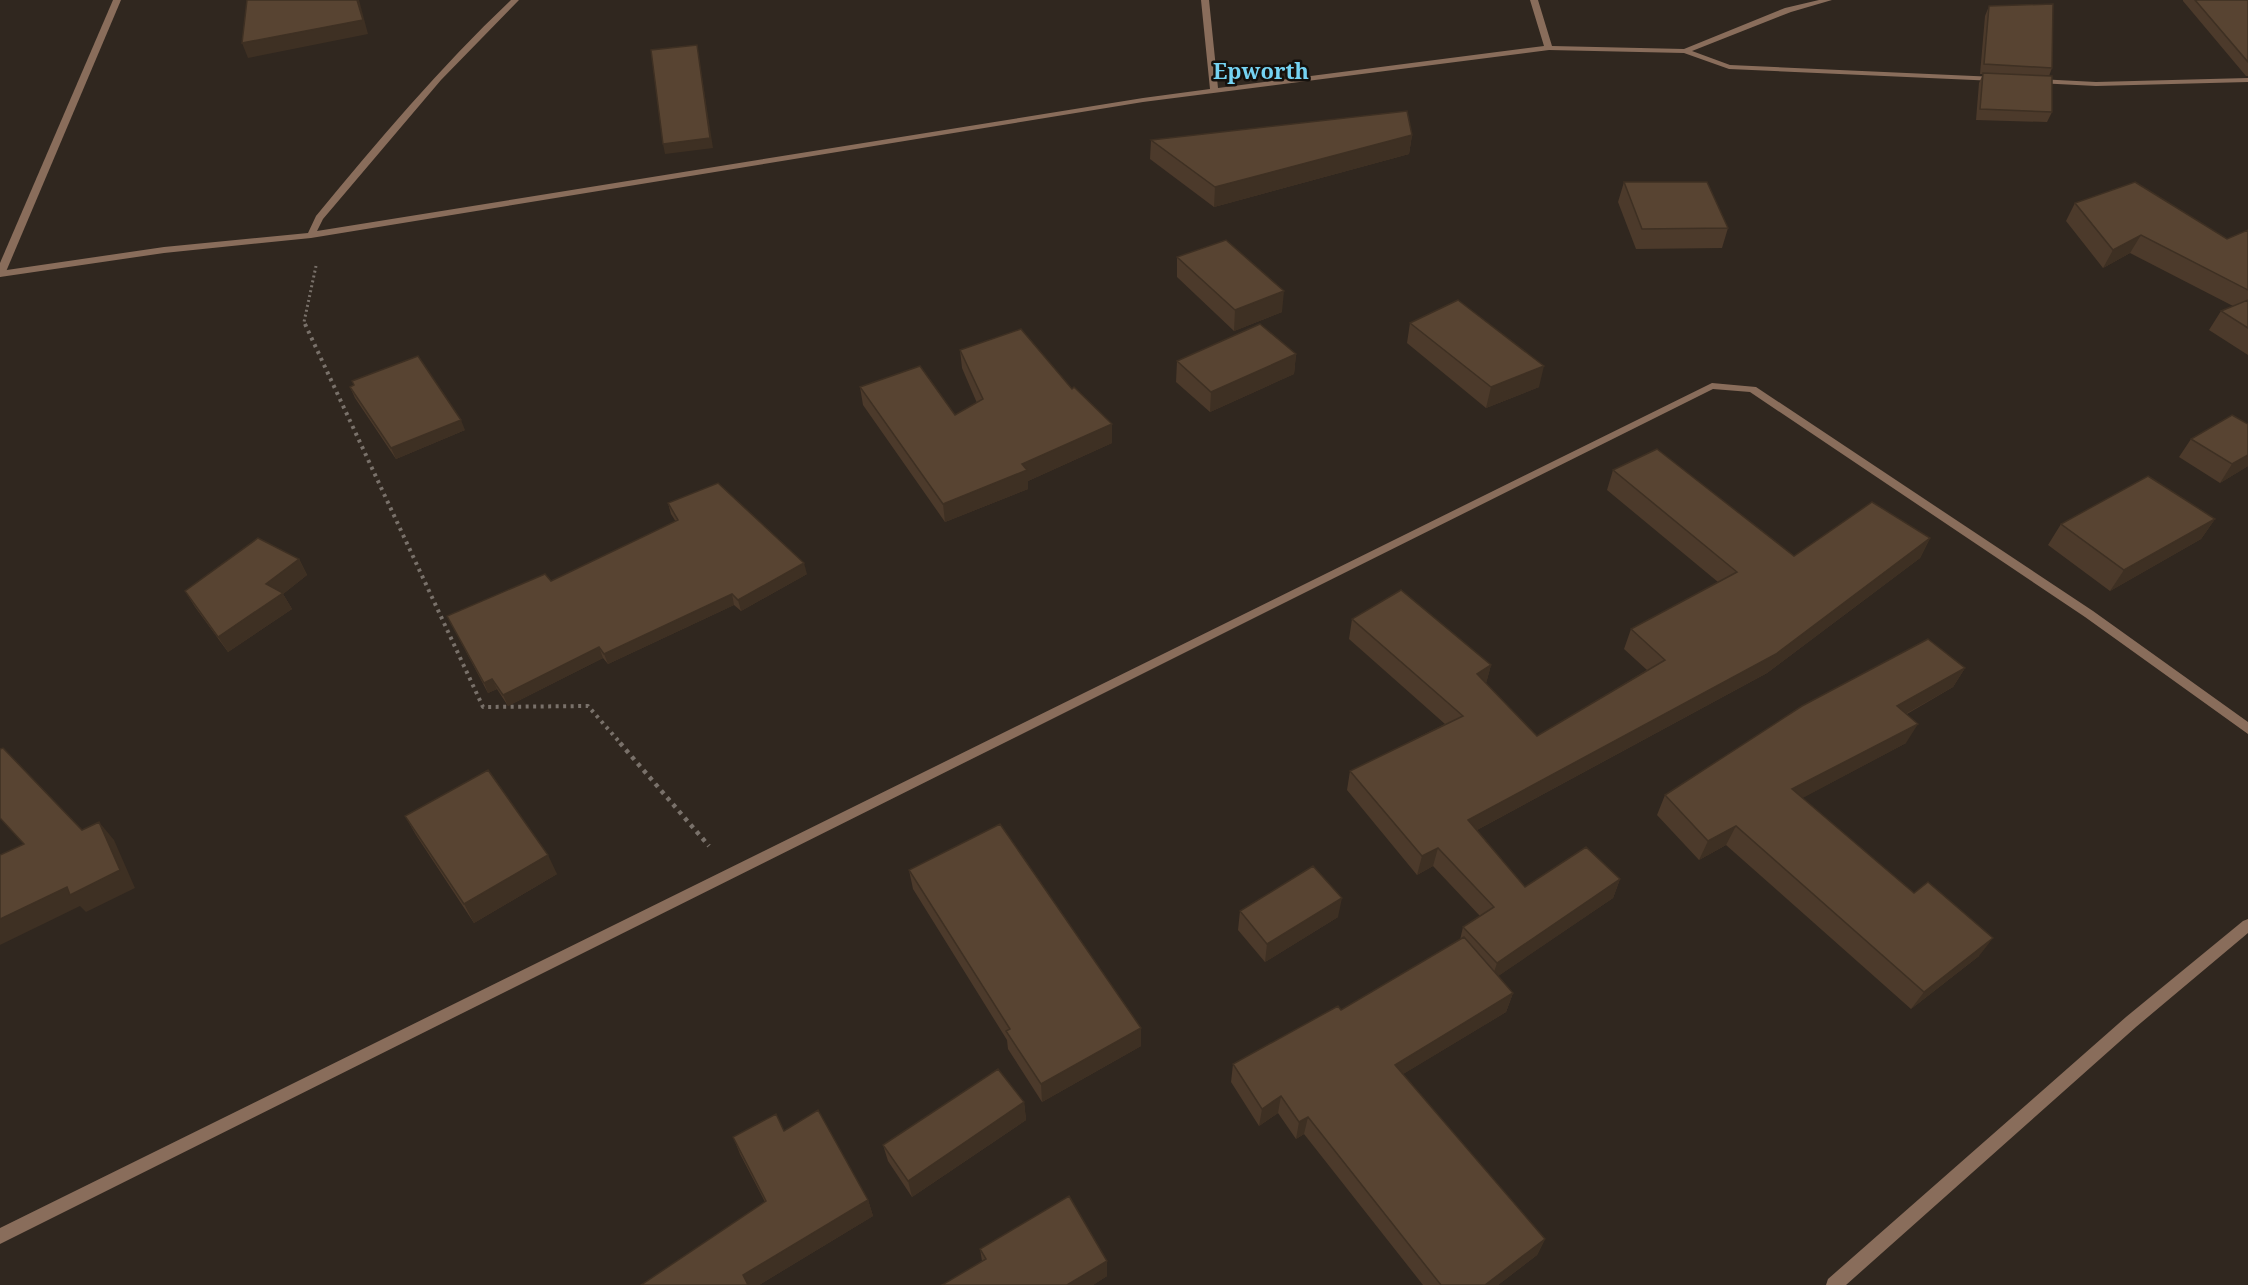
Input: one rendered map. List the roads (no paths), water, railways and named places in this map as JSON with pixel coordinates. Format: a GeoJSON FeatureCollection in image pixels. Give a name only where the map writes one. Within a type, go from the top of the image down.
{"type":"FeatureCollection","features":[{"type":"Feature","properties":{"kind":"street"},"geometry":{"type":"LineString","coordinates":[[0,274],[117,0]]}},
{"type":"Feature","properties":{"kind":"street"},"geometry":{"type":"LineString","coordinates":[[311,235],[319,218],[412,106],[467,45],[515,0]]}},
{"type":"Feature","properties":{"kind":"street"},"geometry":{"type":"LineString","coordinates":[[1205,0],[1214,91]]}},
{"type":"Feature","properties":{"kind":"street"},"geometry":{"type":"LineString","coordinates":[[1534,0],[1549,48]]}},
{"type":"Feature","properties":{"kind":"street"},"geometry":{"type":"LineString","coordinates":[[1685,51],[1788,10],[1828,0]]}},
{"type":"Feature","properties":{"kind":"street"},"geometry":{"type":"LineString","coordinates":[[0,274],[164,250],[311,235],[1143,100],[1549,48],[1685,51],[1729,67],[2001,79]]}},
{"type":"Feature","properties":{"kind":"street"},"geometry":{"type":"LineString","coordinates":[[2025,81],[2096,84],[2248,80]]}},
{"type":"Feature","properties":{"kind":"street"},"geometry":{"type":"LineString","coordinates":[[0,1236],[1712,386],[1752,389],[2089,614],[2248,729]]}},
{"type":"Feature","properties":{"kind":"street"},"geometry":{"type":"LineString","coordinates":[[1834,1285],[2122,1029],[2248,925]]}},
{"type":"Feature","properties":{"kind":"district","name":"Epworth"},"geometry":{"type":"Point","coordinates":[1261,71]}}]}
